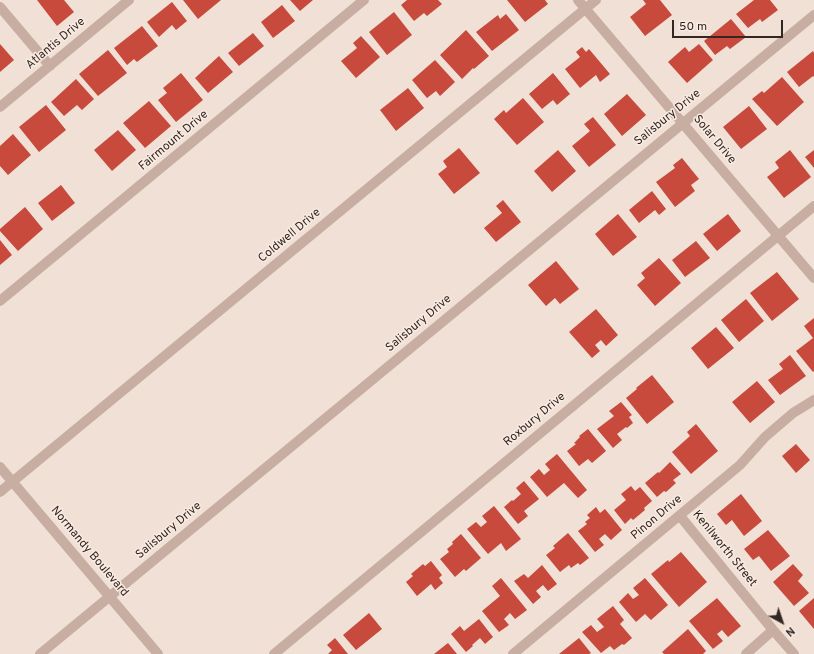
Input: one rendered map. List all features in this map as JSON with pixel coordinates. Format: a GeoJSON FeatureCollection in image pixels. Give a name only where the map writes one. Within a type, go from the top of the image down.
{"type":"FeatureCollection","features":[{"type":"Feature","properties":{"kind":"street","name":"Atlantis Drive"},"geometry":{"type":"LineString","coordinates":[[0,107],[129,0]]}},
{"type":"Feature","properties":{"kind":"street","name":"Fairmount Drive"},"geometry":{"type":"LineString","coordinates":[[0,301],[364,0]]}},
{"type":"Feature","properties":{"kind":"street","name":"Solar Drive"},"geometry":{"type":"LineString","coordinates":[[578,0],[814,278]]}},
{"type":"Feature","properties":{"kind":"street","name":"Coldwell Drive"},"geometry":{"type":"LineString","coordinates":[[0,492],[596,0]]}},
{"type":"Feature","properties":{"kind":"street"},"geometry":{"type":"LineString","coordinates":[[0,7],[50,66]]}},
{"type":"Feature","properties":{"kind":"street","name":"Salisbury Drive"},"geometry":{"type":"LineString","coordinates":[[40,654],[814,15]]}},
{"type":"Feature","properties":{"kind":"street","name":"Roxbury Drive"},"geometry":{"type":"LineString","coordinates":[[274,654],[814,206]]}},
{"type":"Feature","properties":{"kind":"street","name":"Pinon Drive"},"geometry":{"type":"LineString","coordinates":[[513,654],[740,465],[765,437],[793,413],[814,400]]}},
{"type":"Feature","properties":{"kind":"street","name":"Normandy Boulevard"},"geometry":{"type":"LineString","coordinates":[[0,467],[158,654]]}},
{"type":"Feature","properties":{"kind":"street","name":"Kenilworth Street"},"geometry":{"type":"LineString","coordinates":[[680,516],[794,654]]}},
{"type":"Feature","properties":{"kind":"street"},"geometry":{"type":"LineString","coordinates":[[746,654],[773,630]]}},
{"type":"Feature","properties":{"kind":"building"},"geometry":{"type":"Polygon","coordinates":[[[37,0],[64,0],[74,12],[57,26],[37,0]]]}},
{"type":"Feature","properties":{"kind":"building"},"geometry":{"type":"Polygon","coordinates":[[[183,0],[221,0],[198,19],[183,0]]]}},
{"type":"Feature","properties":{"kind":"building"},"geometry":{"type":"Polygon","coordinates":[[[290,0],[313,0],[300,11],[290,0]]]}},
{"type":"Feature","properties":{"kind":"building"},"geometry":{"type":"Polygon","coordinates":[[[407,0],[438,0],[442,4],[427,16],[424,13],[414,21],[401,5],[407,0]]]}},
{"type":"Feature","properties":{"kind":"building"},"geometry":{"type":"Polygon","coordinates":[[[507,0],[545,0],[548,4],[525,22],[507,0]]]}},
{"type":"Feature","properties":{"kind":"building"},"geometry":{"type":"Polygon","coordinates":[[[643,0],[660,0],[672,15],[645,36],[630,17],[646,4],[643,0]]]}},
{"type":"Feature","properties":{"kind":"building"},"geometry":{"type":"Polygon","coordinates":[[[754,0],[770,0],[778,10],[762,22],[760,19],[748,28],[736,14],[754,0]]]}},
{"type":"Feature","properties":{"kind":"building"},"geometry":{"type":"Polygon","coordinates":[[[172,2],[187,21],[176,30],[172,25],[159,37],[147,22],[172,2]]]}},
{"type":"Feature","properties":{"kind":"building"},"geometry":{"type":"Polygon","coordinates":[[[282,5],[295,21],[273,38],[261,22],[282,5]]]}},
{"type":"Feature","properties":{"kind":"building"},"geometry":{"type":"Polygon","coordinates":[[[394,12],[412,35],[387,55],[369,32],[394,12]]]}},
{"type":"Feature","properties":{"kind":"building"},"geometry":{"type":"Polygon","coordinates":[[[506,14],[519,30],[492,51],[476,32],[498,15],[500,19],[506,14]]]}},
{"type":"Feature","properties":{"kind":"building"},"geometry":{"type":"Polygon","coordinates":[[[731,19],[746,37],[730,49],[727,46],[715,55],[704,41],[731,19]]]}},
{"type":"Feature","properties":{"kind":"building"},"geometry":{"type":"Polygon","coordinates":[[[142,26],[158,46],[137,62],[134,59],[127,65],[114,48],[142,26]]]}},
{"type":"Feature","properties":{"kind":"building"},"geometry":{"type":"Polygon","coordinates":[[[466,30],[489,56],[474,69],[473,68],[462,79],[440,55],[466,30]]]}},
{"type":"Feature","properties":{"kind":"building"},"geometry":{"type":"Polygon","coordinates":[[[253,33],[264,46],[239,66],[228,53],[253,33]]]}},
{"type":"Feature","properties":{"kind":"building"},"geometry":{"type":"Polygon","coordinates":[[[361,36],[380,57],[356,78],[341,61],[357,48],[353,43],[361,36]]]}},
{"type":"Feature","properties":{"kind":"building"},"geometry":{"type":"Polygon","coordinates":[[[0,44],[14,60],[0,72],[0,44]]]}},
{"type":"Feature","properties":{"kind":"building"},"geometry":{"type":"Polygon","coordinates":[[[699,44],[713,60],[687,83],[668,62],[685,47],[689,52],[699,44]]]}},
{"type":"Feature","properties":{"kind":"building"},"geometry":{"type":"Polygon","coordinates":[[[582,47],[586,52],[589,49],[610,74],[600,82],[596,75],[580,88],[565,69],[580,57],[576,52],[582,47]]]}},
{"type":"Feature","properties":{"kind":"building"},"geometry":{"type":"Polygon","coordinates":[[[108,50],[127,73],[98,96],[79,74],[108,50]]]}},
{"type":"Feature","properties":{"kind":"building"},"geometry":{"type":"Polygon","coordinates":[[[813,51],[814,77],[813,76],[799,87],[787,72],[813,51]]]}},
{"type":"Feature","properties":{"kind":"building"},"geometry":{"type":"Polygon","coordinates":[[[219,56],[233,72],[208,93],[195,78],[219,56]]]}},
{"type":"Feature","properties":{"kind":"building"},"geometry":{"type":"Polygon","coordinates":[[[435,60],[455,82],[440,96],[436,91],[427,98],[412,80],[435,60]]]}},
{"type":"Feature","properties":{"kind":"building"},"geometry":{"type":"Polygon","coordinates":[[[181,73],[203,100],[176,122],[158,100],[167,93],[163,88],[181,73]]]}},
{"type":"Feature","properties":{"kind":"building"},"geometry":{"type":"Polygon","coordinates":[[[553,73],[570,94],[557,105],[553,100],[542,109],[529,94],[553,73]]]}},
{"type":"Feature","properties":{"kind":"building"},"geometry":{"type":"Polygon","coordinates":[[[782,77],[804,102],[777,126],[752,99],[762,91],[764,93],[782,77]]]}},
{"type":"Feature","properties":{"kind":"building"},"geometry":{"type":"Polygon","coordinates":[[[76,79],[94,99],[82,110],[77,105],[64,116],[51,102],[76,79]]]}},
{"type":"Feature","properties":{"kind":"building"},"geometry":{"type":"Polygon","coordinates":[[[408,88],[424,108],[396,131],[380,110],[408,88]]]}},
{"type":"Feature","properties":{"kind":"building"},"geometry":{"type":"Polygon","coordinates":[[[627,94],[646,115],[622,136],[604,114],[627,94]]]}},
{"type":"Feature","properties":{"kind":"building"},"geometry":{"type":"Polygon","coordinates":[[[523,98],[544,122],[517,145],[494,119],[504,110],[506,113],[523,98]]]}},
{"type":"Feature","properties":{"kind":"building"},"geometry":{"type":"Polygon","coordinates":[[[149,101],[171,126],[145,148],[123,123],[149,101]]]}},
{"type":"Feature","properties":{"kind":"building"},"geometry":{"type":"Polygon","coordinates":[[[46,105],[66,130],[39,152],[19,127],[46,105]]]}},
{"type":"Feature","properties":{"kind":"building"},"geometry":{"type":"Polygon","coordinates":[[[749,106],[767,129],[741,149],[723,127],[749,106]]]}},
{"type":"Feature","properties":{"kind":"building"},"geometry":{"type":"Polygon","coordinates":[[[593,117],[616,145],[589,167],[572,146],[590,131],[584,124],[593,117]]]}},
{"type":"Feature","properties":{"kind":"building"},"geometry":{"type":"Polygon","coordinates":[[[118,130],[136,150],[112,171],[94,150],[118,130]]]}},
{"type":"Feature","properties":{"kind":"building"},"geometry":{"type":"Polygon","coordinates":[[[13,134],[31,155],[8,175],[0,166],[0,146],[13,134]]]}},
{"type":"Feature","properties":{"kind":"building"},"geometry":{"type":"Polygon","coordinates":[[[459,148],[480,173],[454,194],[438,174],[447,167],[443,161],[459,148]]]}},
{"type":"Feature","properties":{"kind":"building"},"geometry":{"type":"Polygon","coordinates":[[[558,150],[576,171],[552,192],[534,171],[558,150]]]}},
{"type":"Feature","properties":{"kind":"building"},"geometry":{"type":"Polygon","coordinates":[[[790,150],[811,177],[784,198],[767,177],[779,168],[775,162],[790,150]]]}},
{"type":"Feature","properties":{"kind":"building"},"geometry":{"type":"Polygon","coordinates":[[[814,150],[814,168],[805,157],[814,150]]]}},
{"type":"Feature","properties":{"kind":"building"},"geometry":{"type":"Polygon","coordinates":[[[682,158],[699,179],[691,185],[695,191],[675,207],[656,182],[675,168],[673,165],[682,158]]]}},
{"type":"Feature","properties":{"kind":"building"},"geometry":{"type":"Polygon","coordinates":[[[61,185],[75,203],[52,221],[38,203],[61,185]]]}},
{"type":"Feature","properties":{"kind":"building"},"geometry":{"type":"Polygon","coordinates":[[[652,191],[666,209],[659,215],[655,210],[639,223],[629,210],[652,191]]]}},
{"type":"Feature","properties":{"kind":"building"},"geometry":{"type":"Polygon","coordinates":[[[503,200],[521,222],[496,242],[484,228],[502,213],[496,206],[503,200]]]}},
{"type":"Feature","properties":{"kind":"building"},"geometry":{"type":"Polygon","coordinates":[[[25,207],[43,229],[18,251],[0,231],[0,229],[25,207]]]}},
{"type":"Feature","properties":{"kind":"building"},"geometry":{"type":"Polygon","coordinates":[[[618,214],[637,237],[613,256],[595,234],[618,214]]]}},
{"type":"Feature","properties":{"kind":"building"},"geometry":{"type":"Polygon","coordinates":[[[728,214],[741,231],[717,251],[703,234],[728,214]]]}},
{"type":"Feature","properties":{"kind":"building"},"geometry":{"type":"Polygon","coordinates":[[[0,240],[12,255],[0,265],[0,240]]]}},
{"type":"Feature","properties":{"kind":"building"},"geometry":{"type":"Polygon","coordinates":[[[696,241],[710,258],[685,277],[672,260],[696,241]]]}},
{"type":"Feature","properties":{"kind":"building"},"geometry":{"type":"Polygon","coordinates":[[[659,258],[681,283],[655,306],[637,285],[645,278],[641,273],[659,258]]]}},
{"type":"Feature","properties":{"kind":"building"},"geometry":{"type":"Polygon","coordinates":[[[556,261],[579,289],[560,304],[555,298],[546,306],[528,285],[556,261]]]}},
{"type":"Feature","properties":{"kind":"building"},"geometry":{"type":"Polygon","coordinates":[[[777,272],[799,299],[772,321],[750,293],[777,272]]]}},
{"type":"Feature","properties":{"kind":"building"},"geometry":{"type":"Polygon","coordinates":[[[746,299],[764,321],[739,342],[721,320],[746,299]]]}},
{"type":"Feature","properties":{"kind":"building"},"geometry":{"type":"Polygon","coordinates":[[[596,309],[618,335],[606,346],[601,340],[595,345],[600,351],[592,358],[569,332],[596,309]]]}},
{"type":"Feature","properties":{"kind":"building"},"geometry":{"type":"Polygon","coordinates":[[[814,318],[813,372],[796,351],[813,338],[804,326],[814,318]]]}},
{"type":"Feature","properties":{"kind":"building"},"geometry":{"type":"Polygon","coordinates":[[[716,327],[734,348],[708,369],[691,348],[716,327]]]}},
{"type":"Feature","properties":{"kind":"building"},"geometry":{"type":"Polygon","coordinates":[[[790,355],[806,376],[780,395],[768,380],[783,369],[779,364],[790,355]]]}},
{"type":"Feature","properties":{"kind":"building"},"geometry":{"type":"Polygon","coordinates":[[[652,375],[674,402],[647,424],[626,398],[652,375]]]}},
{"type":"Feature","properties":{"kind":"building"},"geometry":{"type":"Polygon","coordinates":[[[757,381],[775,402],[750,423],[732,402],[757,381]]]}},
{"type":"Feature","properties":{"kind":"building"},"geometry":{"type":"Polygon","coordinates":[[[621,402],[632,415],[629,417],[633,423],[617,434],[622,440],[613,448],[597,429],[614,416],[609,411],[621,402]]]}},
{"type":"Feature","properties":{"kind":"building"},"geometry":{"type":"Polygon","coordinates":[[[696,424],[718,451],[691,474],[672,452],[690,436],[687,432],[696,424]]]}},
{"type":"Feature","properties":{"kind":"building"},"geometry":{"type":"Polygon","coordinates":[[[588,429],[606,451],[592,463],[588,459],[579,466],[567,451],[576,444],[574,443],[580,437],[579,436],[588,429]]]}},
{"type":"Feature","properties":{"kind":"building"},"geometry":{"type":"Polygon","coordinates":[[[796,444],[810,460],[796,473],[782,456],[796,444]]]}},
{"type":"Feature","properties":{"kind":"building"},"geometry":{"type":"Polygon","coordinates":[[[557,454],[587,490],[578,498],[564,483],[547,497],[530,477],[539,469],[544,475],[550,470],[545,464],[557,454]]]}},
{"type":"Feature","properties":{"kind":"building"},"geometry":{"type":"Polygon","coordinates":[[[670,462],[681,474],[673,480],[676,483],[666,492],[664,491],[657,497],[645,483],[658,472],[659,473],[670,462]]]}},
{"type":"Feature","properties":{"kind":"building"},"geometry":{"type":"Polygon","coordinates":[[[524,481],[539,499],[524,511],[528,516],[518,524],[504,507],[521,494],[516,488],[524,481]]]}},
{"type":"Feature","properties":{"kind":"building"},"geometry":{"type":"Polygon","coordinates":[[[631,486],[635,491],[640,487],[652,501],[644,508],[645,510],[633,520],[631,518],[625,524],[614,510],[626,500],[621,494],[631,486]]]}},
{"type":"Feature","properties":{"kind":"building"},"geometry":{"type":"Polygon","coordinates":[[[741,494],[762,521],[744,536],[732,520],[726,525],[717,514],[741,494]]]}},
{"type":"Feature","properties":{"kind":"building"},"geometry":{"type":"Polygon","coordinates":[[[494,506],[521,539],[506,551],[501,543],[488,554],[467,529],[476,522],[481,527],[487,522],[482,516],[494,506]]]}},
{"type":"Feature","properties":{"kind":"building"},"geometry":{"type":"Polygon","coordinates":[[[596,507],[600,513],[605,509],[622,530],[611,540],[605,534],[599,539],[604,545],[595,552],[578,531],[587,524],[585,522],[590,518],[587,515],[596,507]]]}},
{"type":"Feature","properties":{"kind":"building"},"geometry":{"type":"Polygon","coordinates":[[[768,530],[790,556],[771,571],[759,556],[753,560],[744,549],[768,530]]]}},
{"type":"Feature","properties":{"kind":"building"},"geometry":{"type":"Polygon","coordinates":[[[568,533],[589,558],[580,565],[578,563],[571,568],[569,565],[560,572],[546,555],[555,548],[553,546],[568,533]]]}},
{"type":"Feature","properties":{"kind":"building"},"geometry":{"type":"Polygon","coordinates":[[[461,534],[481,558],[466,571],[464,569],[455,577],[440,559],[449,552],[447,549],[461,534]]]}},
{"type":"Feature","properties":{"kind":"building"},"geometry":{"type":"Polygon","coordinates":[[[681,552],[707,582],[679,607],[651,574],[668,560],[669,562],[681,552]]]}},
{"type":"Feature","properties":{"kind":"building"},"geometry":{"type":"Polygon","coordinates":[[[431,561],[442,575],[439,578],[443,583],[435,590],[431,584],[417,596],[406,582],[413,576],[411,574],[423,564],[425,566],[431,561]]]}},
{"type":"Feature","properties":{"kind":"building"},"geometry":{"type":"Polygon","coordinates":[[[793,564],[803,575],[798,581],[809,593],[794,606],[773,582],[793,564]]]}},
{"type":"Feature","properties":{"kind":"building"},"geometry":{"type":"Polygon","coordinates":[[[542,565],[557,584],[548,591],[543,585],[536,591],[541,597],[533,604],[514,581],[524,574],[528,578],[542,565]]]}},
{"type":"Feature","properties":{"kind":"building"},"geometry":{"type":"Polygon","coordinates":[[[501,578],[527,610],[515,619],[510,613],[504,619],[509,625],[499,632],[482,611],[500,596],[492,586],[501,578]]]}},
{"type":"Feature","properties":{"kind":"building"},"geometry":{"type":"Polygon","coordinates":[[[645,578],[668,605],[651,620],[645,614],[636,622],[619,602],[628,593],[633,599],[639,595],[633,588],[645,578]]]}},
{"type":"Feature","properties":{"kind":"building"},"geometry":{"type":"Polygon","coordinates":[[[717,598],[741,626],[728,637],[722,630],[717,634],[723,641],[713,649],[689,621],[717,598]]]}},
{"type":"Feature","properties":{"kind":"building"},"geometry":{"type":"Polygon","coordinates":[[[814,598],[814,629],[799,611],[814,598]]]}},
{"type":"Feature","properties":{"kind":"building"},"geometry":{"type":"Polygon","coordinates":[[[613,606],[624,620],[620,624],[632,638],[624,645],[622,644],[614,650],[610,646],[601,653],[582,632],[591,625],[597,632],[604,627],[597,619],[613,606]]]}},
{"type":"Feature","properties":{"kind":"building"},"geometry":{"type":"Polygon","coordinates":[[[369,613],[382,629],[356,650],[343,635],[369,613]]]}},
{"type":"Feature","properties":{"kind":"building"},"geometry":{"type":"Polygon","coordinates":[[[479,619],[493,637],[485,644],[480,638],[466,652],[451,634],[460,626],[464,631],[479,619]]]}},
{"type":"Feature","properties":{"kind":"building"},"geometry":{"type":"Polygon","coordinates":[[[688,629],[706,651],[703,654],[664,654],[662,652],[688,629]]]}},
{"type":"Feature","properties":{"kind":"building"},"geometry":{"type":"Polygon","coordinates":[[[335,638],[348,654],[328,654],[332,650],[327,645],[335,638]]]}},
{"type":"Feature","properties":{"kind":"building"},"geometry":{"type":"Polygon","coordinates":[[[579,638],[591,653],[559,654],[579,638]]]}},
{"type":"Feature","properties":{"kind":"building"},"geometry":{"type":"Polygon","coordinates":[[[448,643],[457,654],[434,654],[448,643]]]}}]}
